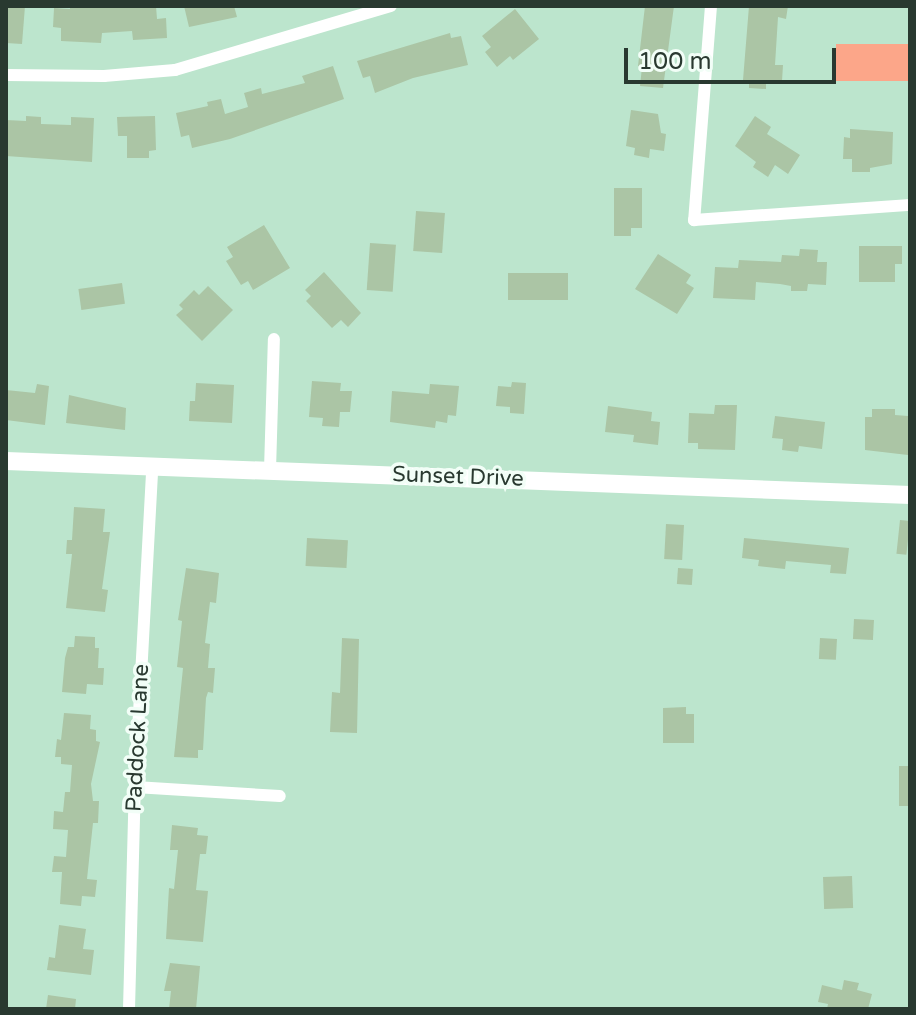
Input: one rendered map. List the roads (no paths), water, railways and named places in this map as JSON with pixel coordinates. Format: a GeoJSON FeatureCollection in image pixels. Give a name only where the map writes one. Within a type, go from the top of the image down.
{"type":"FeatureCollection","features":[{"type":"Feature","properties":{"kind":"main road","name":"Sunset Drive"},"geometry":{"type":"LineString","coordinates":[[6,461],[910,495]]}},
{"type":"Feature","properties":{"kind":"street"},"geometry":{"type":"LineString","coordinates":[[6,75],[104,76],[175,70],[391,6]]}},
{"type":"Feature","properties":{"kind":"street"},"geometry":{"type":"LineString","coordinates":[[711,6],[694,220],[910,205]]}},
{"type":"Feature","properties":{"kind":"street"},"geometry":{"type":"LineString","coordinates":[[270,470],[274,339]]}},
{"type":"Feature","properties":{"kind":"street","name":"Paddock Lane"},"geometry":{"type":"LineString","coordinates":[[129,1009],[135,787],[152,468]]}},
{"type":"Feature","properties":{"kind":"street"},"geometry":{"type":"LineString","coordinates":[[135,787],[280,796]]}}]}
